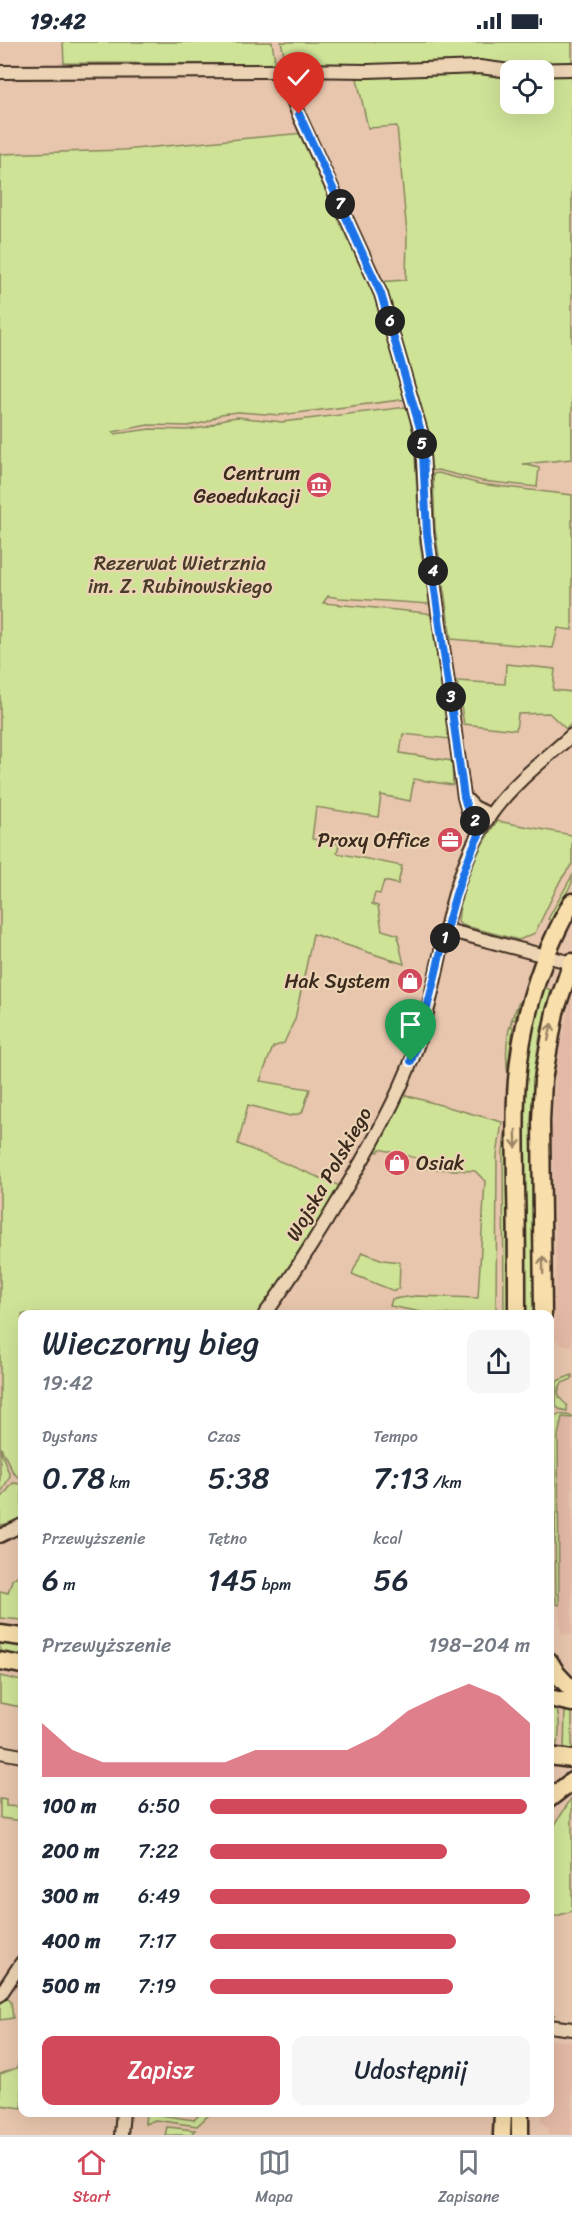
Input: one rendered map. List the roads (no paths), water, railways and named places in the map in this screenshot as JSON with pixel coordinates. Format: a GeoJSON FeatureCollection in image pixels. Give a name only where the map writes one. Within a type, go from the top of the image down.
{"type":"FeatureCollection","features":[{"type":"Feature","properties":{"kind":"main road"},"geometry":{"type":"LineString","coordinates":[[517,1310],[515,1121],[517,1080],[528,1014],[546,956],[572,902]]}},
{"type":"Feature","properties":{"kind":"main road"},"geometry":{"type":"LineString","coordinates":[[543,1310],[541,1121],[543,1080],[555,1012],[572,962]]}},
{"type":"Feature","properties":{"kind":"main road"},"geometry":{"type":"LineString","coordinates":[[0,1634],[18,1636]]}},
{"type":"Feature","properties":{"kind":"main road"},"geometry":{"type":"LineString","coordinates":[[0,1661],[18,1664]]}},
{"type":"Feature","properties":{"kind":"main road"},"geometry":{"type":"LineString","coordinates":[[554,1669],[572,1690]]}},
{"type":"Feature","properties":{"kind":"main road"},"geometry":{"type":"LineString","coordinates":[[554,1699],[572,1703]]}},
{"type":"Feature","properties":{"kind":"main road"},"geometry":{"type":"LineString","coordinates":[[554,1757],[572,1759]]}},
{"type":"Feature","properties":{"kind":"main road"},"geometry":{"type":"LineString","coordinates":[[554,1795],[572,1781]]}},
{"type":"Feature","properties":{"kind":"main road"},"geometry":{"type":"LineString","coordinates":[[502,2117],[502,2135]]}},
{"type":"Feature","properties":{"kind":"main road"},"geometry":{"type":"LineString","coordinates":[[520,2117],[520,2135]]}},
{"type":"Feature","properties":{"kind":"street"},"geometry":{"type":"LineString","coordinates":[[0,72],[282,71],[291,69],[368,71],[480,68],[500,70]]}},
{"type":"Feature","properties":{"kind":"street"},"geometry":{"type":"LineString","coordinates":[[554,69],[572,69]]}},
{"type":"Feature","properties":{"kind":"street"},"geometry":{"type":"LineString","coordinates":[[282,71],[297,111],[381,294],[422,435],[427,533],[464,797],[468,811],[482,829]]}},
{"type":"Feature","properties":{"kind":"street","name":"Wojska Polskiego"},"geometry":{"type":"LineString","coordinates":[[269,1310],[345,1190],[406,1075],[425,1020],[461,874],[482,829],[503,799],[572,735]]}},
{"type":"Feature","properties":{"kind":"street"},"geometry":{"type":"LineString","coordinates":[[464,797],[470,805],[490,815]]}},
{"type":"Feature","properties":{"kind":"street"},"geometry":{"type":"LineString","coordinates":[[447,930],[572,962]]}},
{"type":"Feature","properties":{"kind":"street"},"geometry":{"type":"LineString","coordinates":[[0,1536],[18,1528]]}},
{"type":"Feature","properties":{"kind":"street"},"geometry":{"type":"LineString","coordinates":[[0,1752],[18,1755]]}},
{"type":"Feature","properties":{"kind":"street"},"geometry":{"type":"LineString","coordinates":[[0,1995],[18,1968]]}},
{"type":"Feature","properties":{"kind":"street"},"geometry":{"type":"LineString","coordinates":[[554,2027],[572,2029]]}},
{"type":"Feature","properties":{"kind":"street"},"geometry":{"type":"LineString","coordinates":[[121,2135],[123,2117]]}},
{"type":"Feature","properties":{"kind":"place","name":"Centrum Geoedukacji"},"geometry":{"type":"Point","coordinates":[319,485]}},
{"type":"Feature","properties":{"kind":"place","name":"Proxy Office"},"geometry":{"type":"Point","coordinates":[450,840]}},
{"type":"Feature","properties":{"kind":"place","name":"Hak System"},"geometry":{"type":"Point","coordinates":[410,981]}},
{"type":"Feature","properties":{"kind":"place","name":"Osiak"},"geometry":{"type":"Point","coordinates":[397,1163]}},
{"type":"Feature","properties":{"kind":"park label","name":"Rezerwat Wietrznia im. Z. Rubinowskiego"},"geometry":{"type":"Point","coordinates":[180,574]}}]}
